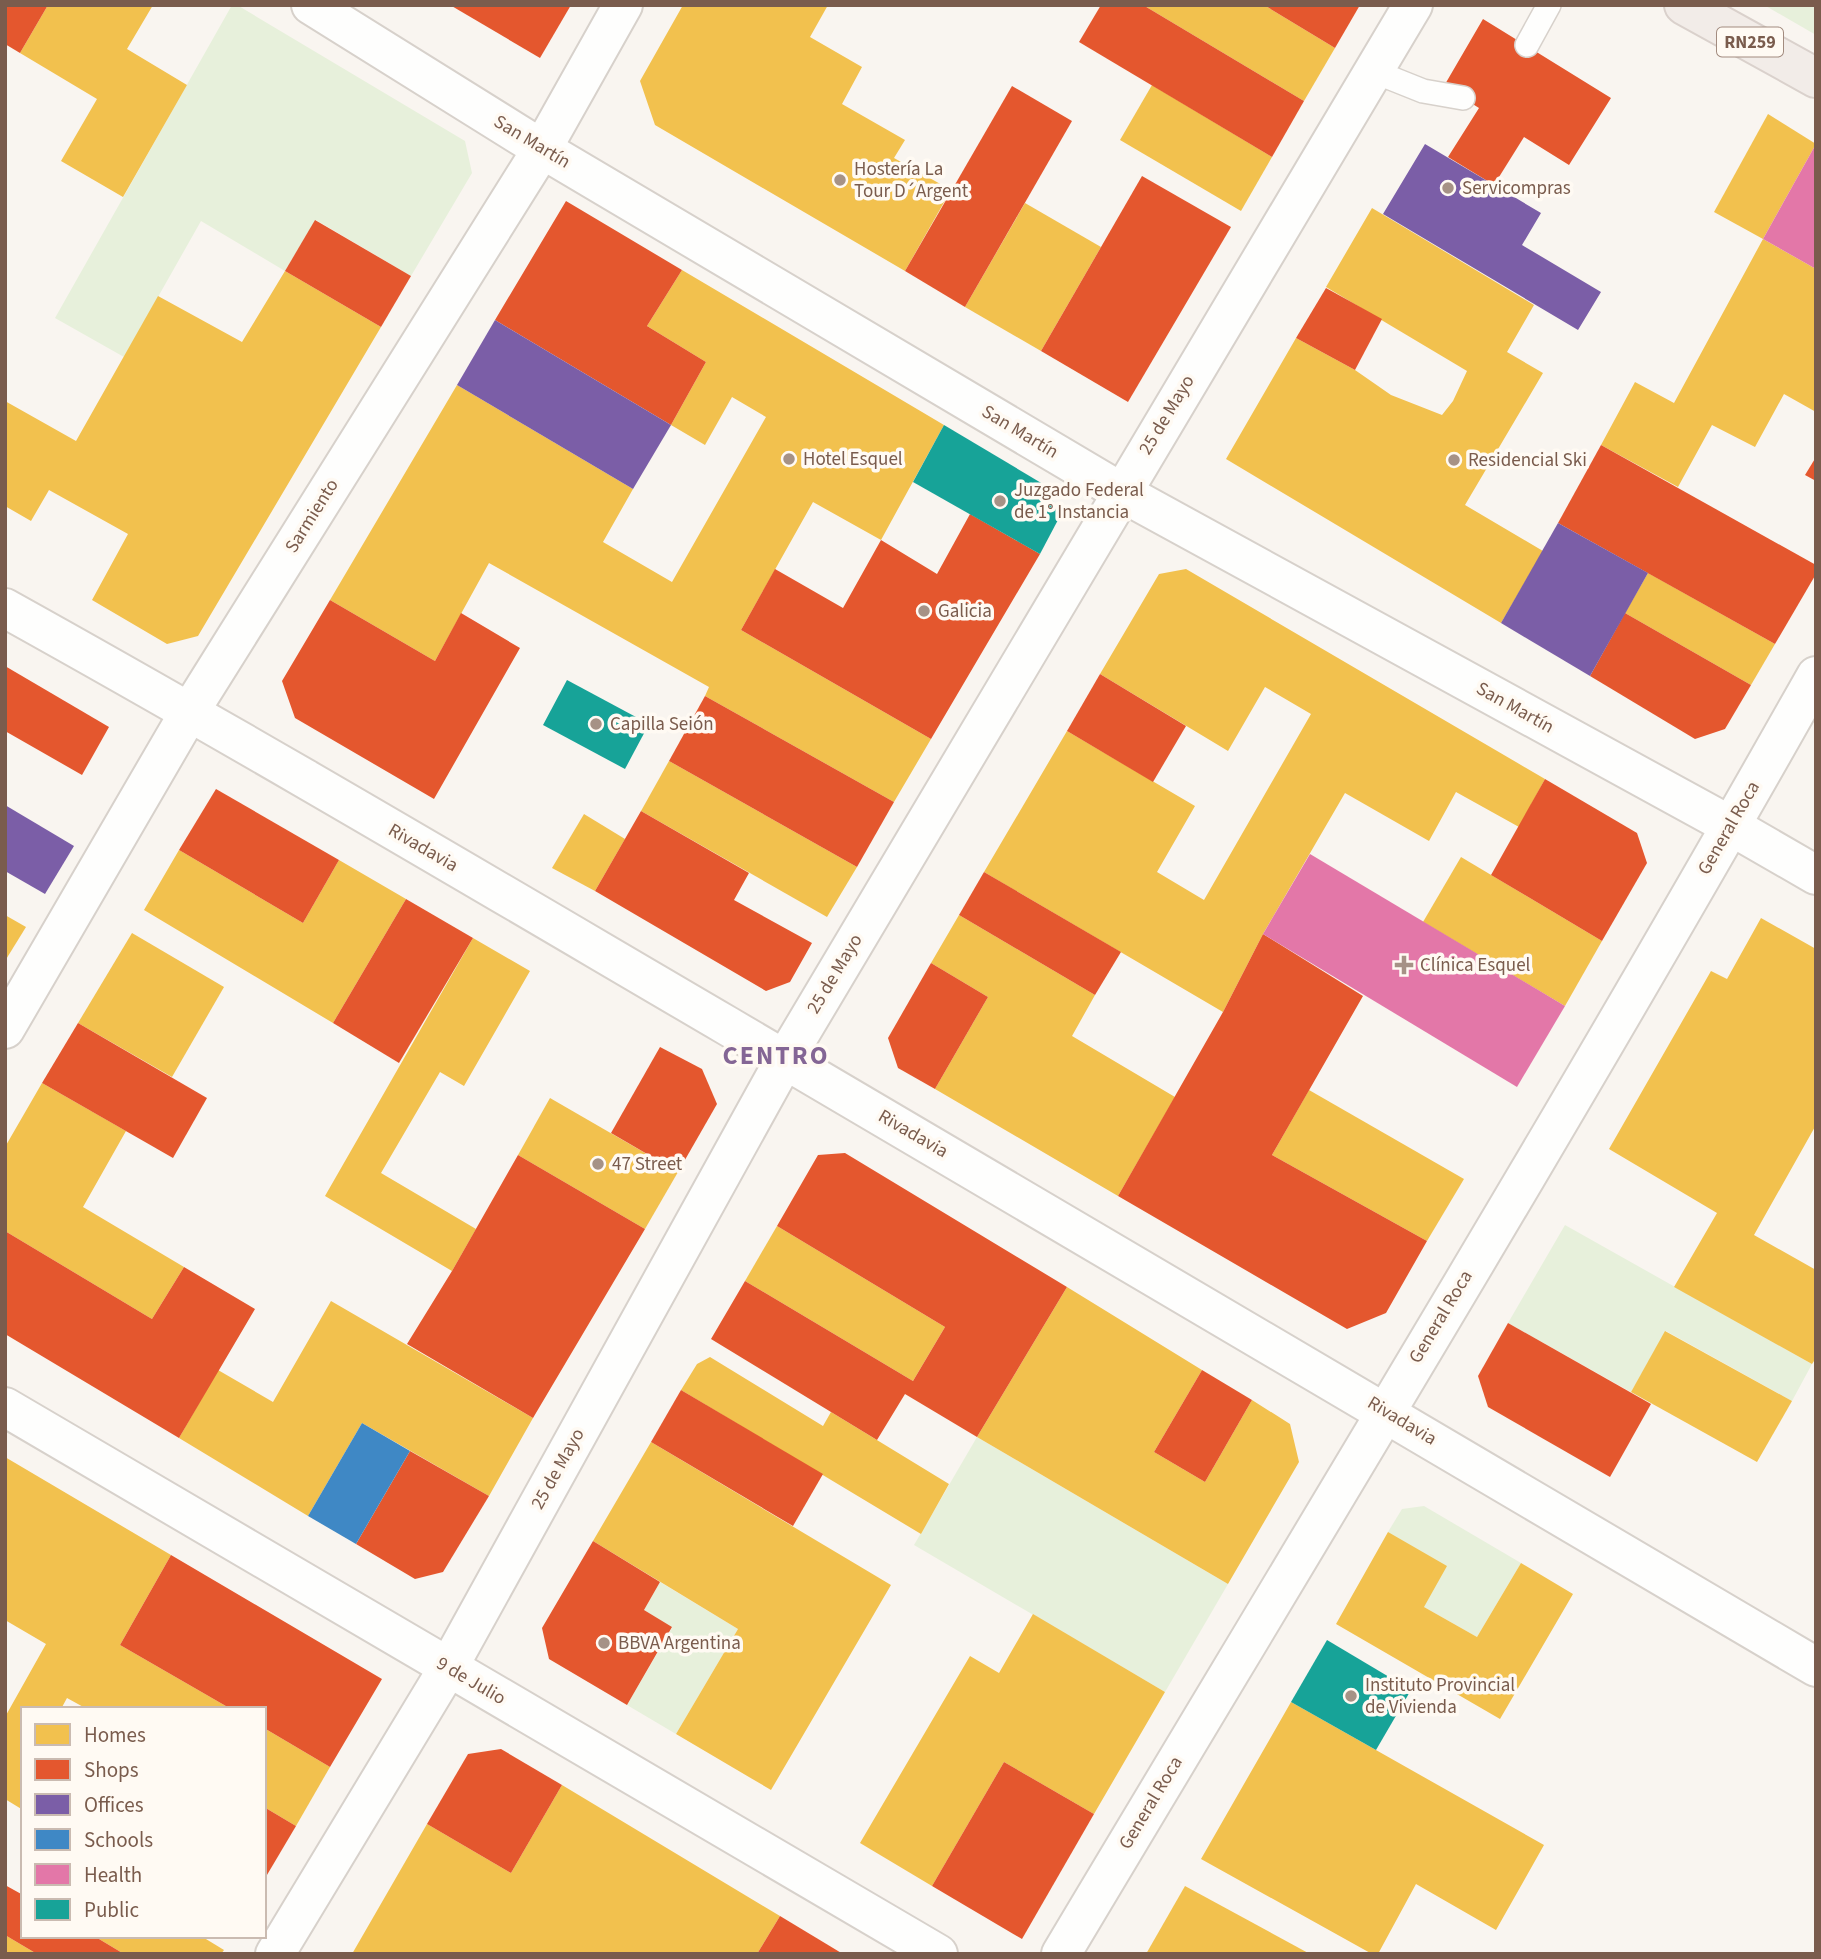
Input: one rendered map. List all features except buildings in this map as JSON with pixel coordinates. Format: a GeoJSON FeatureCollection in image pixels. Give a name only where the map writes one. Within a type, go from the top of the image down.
{"type":"FeatureCollection","features":[{"type":"Feature","properties":{"kind":"highway","name":"RN259"},"geometry":{"type":"LineString","coordinates":[[1684,5],[1816,78]]}},
{"type":"Feature","properties":{"kind":"street","name":"San Martín"},"geometry":{"type":"LineString","coordinates":[[311,5],[542,149],[1121,492],[1816,875]]}},
{"type":"Feature","properties":{"kind":"street","name":"Sarmiento"},"geometry":{"type":"LineString","coordinates":[[5,1029],[190,711],[542,149],[623,5]]}},
{"type":"Feature","properties":{"kind":"street","name":"25 de Mayo"},"geometry":{"type":"LineString","coordinates":[[275,1954],[448,1668],[785,1059],[1413,5]]}},
{"type":"Feature","properties":{"kind":"street","name":"Rivadavia"},"geometry":{"type":"LineString","coordinates":[[5,608],[190,711],[1385,1411],[1816,1667]]}},
{"type":"Feature","properties":{"kind":"street","name":"General Roca"},"geometry":{"type":"LineString","coordinates":[[1061,1954],[1731,826],[1816,676]]}},
{"type":"Feature","properties":{"kind":"street","name":"9 de Julio"},"geometry":{"type":"LineString","coordinates":[[5,1407],[938,1954]]}},
{"type":"Feature","properties":{"kind":"lane"},"geometry":{"type":"LineString","coordinates":[[1527,46],[1549,5]]}},
{"type":"Feature","properties":{"kind":"lane"},"geometry":{"type":"LineString","coordinates":[[1373,71],[1423,91],[1463,98]]}},
{"type":"Feature","properties":{"kind":"green space"},"geometry":{"type":"Polygon","coordinates":[[[232,5],[237,5],[465,141],[472,173],[411,276],[316,220],[285,271],[201,221],[124,357],[55,318],[232,5]]]}},
{"type":"Feature","properties":{"kind":"green space"},"geometry":{"type":"Polygon","coordinates":[[[1764,5],[1816,5],[1816,35],[1764,5]]]}},
{"type":"Feature","properties":{"kind":"green space"},"geometry":{"type":"Polygon","coordinates":[[[1565,1225],[1812,1364],[1792,1401],[1666,1331],[1631,1392],[1508,1323],[1565,1225]]]}},
{"type":"Feature","properties":{"kind":"green space"},"geometry":{"type":"Polygon","coordinates":[[[977,1437],[1228,1584],[1165,1692],[914,1545],[977,1437]]]}},
{"type":"Feature","properties":{"kind":"green space"},"geometry":{"type":"Polygon","coordinates":[[[1424,1506],[1521,1563],[1477,1637],[1424,1607],[1388,1532],[1402,1509],[1424,1506]]]}},
{"type":"Feature","properties":{"kind":"green space"},"geometry":{"type":"Polygon","coordinates":[[[660,1582],[738,1629],[676,1734],[627,1705],[672,1628],[644,1610],[660,1582]]]}},
{"type":"Feature","properties":{"kind":"place","name":"Hostería La Tour D´Argent"},"geometry":{"type":"Point","coordinates":[840,180]}},
{"type":"Feature","properties":{"kind":"place","name":"Servicompras"},"geometry":{"type":"Point","coordinates":[1448,188]}},
{"type":"Feature","properties":{"kind":"place","name":"Hotel Esquel"},"geometry":{"type":"Point","coordinates":[789,459]}},
{"type":"Feature","properties":{"kind":"place","name":"Residencial Ski"},"geometry":{"type":"Point","coordinates":[1454,460]}},
{"type":"Feature","properties":{"kind":"place","name":"Juzgado Federal de 1° Instancia"},"geometry":{"type":"Point","coordinates":[1000,501]}},
{"type":"Feature","properties":{"kind":"place","name":"Galicia"},"geometry":{"type":"Point","coordinates":[924,611]}},
{"type":"Feature","properties":{"kind":"place","name":"Capilla Seión"},"geometry":{"type":"Point","coordinates":[596,724]}},
{"type":"Feature","properties":{"kind":"place","name":"Clínica Esquel"},"geometry":{"type":"Point","coordinates":[1404,965]}},
{"type":"Feature","properties":{"kind":"place","name":"47 Street"},"geometry":{"type":"Point","coordinates":[598,1164]}},
{"type":"Feature","properties":{"kind":"place","name":"BBVA Argentina"},"geometry":{"type":"Point","coordinates":[604,1643]}},
{"type":"Feature","properties":{"kind":"place","name":"Instituto Provincial de Vivienda"},"geometry":{"type":"Point","coordinates":[1351,1696]}},
{"type":"Feature","properties":{"kind":"district","name":"CENTRO"},"geometry":{"type":"Point","coordinates":[776,1055]}}]}
